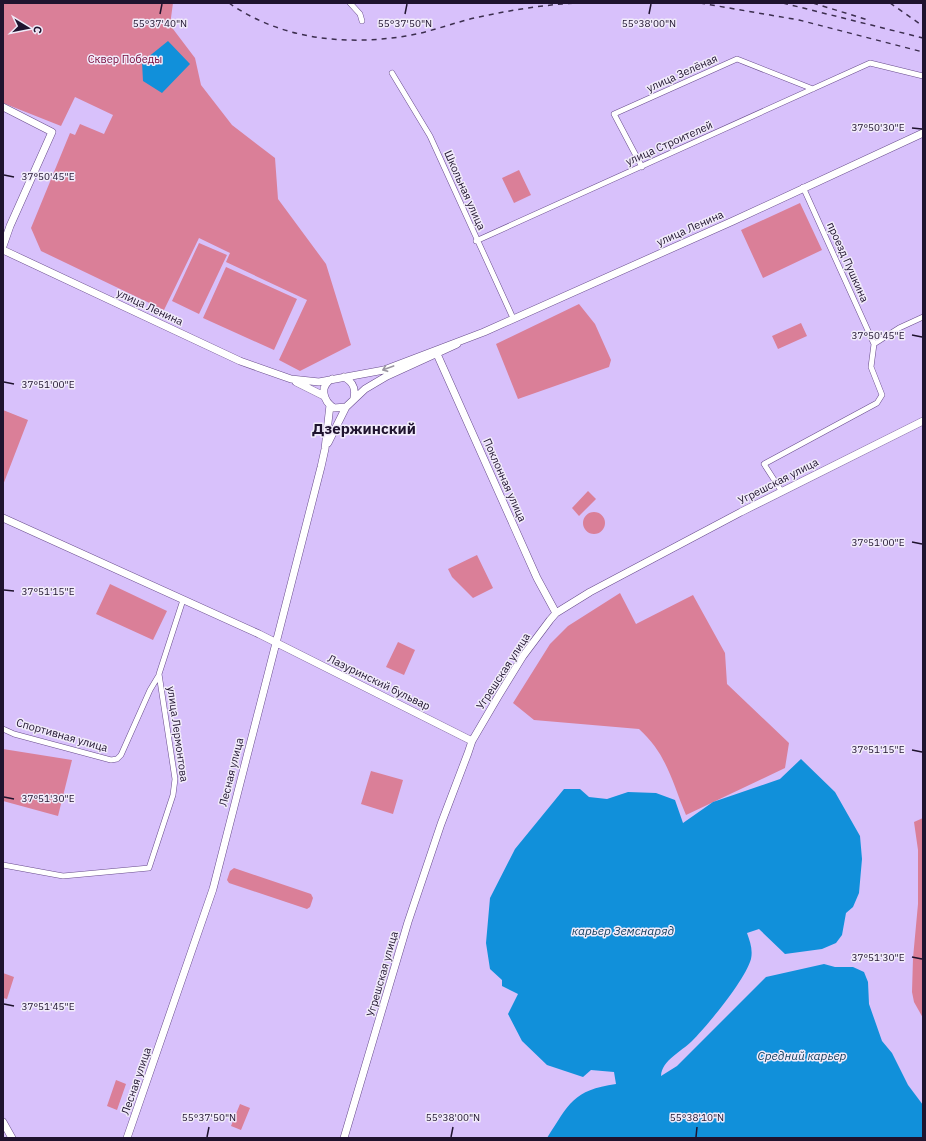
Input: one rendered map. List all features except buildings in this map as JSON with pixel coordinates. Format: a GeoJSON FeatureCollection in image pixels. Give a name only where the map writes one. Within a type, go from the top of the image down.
{"type":"FeatureCollection","features":[{"type":"Feature","properties":{"kind":"street"},"geometry":{"type":"LineString","coordinates":[[350,3],[360,14],[362,21]]}},
{"type":"Feature","properties":{"kind":"street","name":"улица Зелёная"},"geometry":{"type":"LineString","coordinates":[[642,167],[614,114],[737,59],[813,89]]}},
{"type":"Feature","properties":{"kind":"street","name":"улица Строителей"},"geometry":{"type":"LineString","coordinates":[[476,242],[870,63],[923,76]]}},
{"type":"Feature","properties":{"kind":"street","name":"Школьная улица"},"geometry":{"type":"LineString","coordinates":[[392,73],[430,136],[476,242],[513,318]]}},
{"type":"Feature","properties":{"kind":"street"},"geometry":{"type":"LineString","coordinates":[[3,107],[52,132],[10,226],[3,246]]}},
{"type":"Feature","properties":{"kind":"street","name":"улица Ленина"},"geometry":{"type":"LineString","coordinates":[[325,449],[346,407],[354,398],[387,376],[923,133]]}},
{"type":"Feature","properties":{"kind":"street","name":"проезд Пушкина"},"geometry":{"type":"LineString","coordinates":[[803,187],[874,344]]}},
{"type":"Feature","properties":{"kind":"street","name":"улица Ленина"},"geometry":{"type":"LineString","coordinates":[[3,250],[240,361],[291,379],[324,396],[330,405]]}},
{"type":"Feature","properties":{"kind":"street"},"geometry":{"type":"LineString","coordinates":[[782,492],[764,464],[877,403],[882,395],[871,367],[874,344],[899,328],[923,317]]}},
{"type":"Feature","properties":{"kind":"street","name":"улица Ленина"},"geometry":{"type":"LineString","coordinates":[[291,379],[313,382],[384,370],[447,344],[464,340]]}},
{"type":"Feature","properties":{"kind":"street","name":"Поклонная улица"},"geometry":{"type":"LineString","coordinates":[[437,354],[537,578],[556,613]]}},
{"type":"Feature","properties":{"kind":"street"},"geometry":{"type":"LineString","coordinates":[[344,377],[354,386],[354,398]]}},
{"type":"Feature","properties":{"kind":"street"},"geometry":{"type":"LineString","coordinates":[[324,396],[325,386],[334,378]]}},
{"type":"Feature","properties":{"kind":"street"},"geometry":{"type":"LineString","coordinates":[[330,405],[340,408],[346,407]]}},
{"type":"Feature","properties":{"kind":"street","name":"Лесная улица"},"geometry":{"type":"LineString","coordinates":[[127,1138],[213,889],[325,449],[330,405]]}},
{"type":"Feature","properties":{"kind":"street","name":"Угрешская улица"},"geometry":{"type":"LineString","coordinates":[[344,1138],[422,879],[472,741],[523,656],[556,613],[596,588],[923,421]]}},
{"type":"Feature","properties":{"kind":"street"},"geometry":{"type":"LineString","coordinates":[[3,518],[276,643]]}},
{"type":"Feature","properties":{"kind":"street","name":"улица Лермонтова"},"geometry":{"type":"LineString","coordinates":[[3,865],[62,876],[149,868],[173,795],[175,779],[159,674],[183,600]]}},
{"type":"Feature","properties":{"kind":"street","name":"Лазуринский бульвар"},"geometry":{"type":"LineString","coordinates":[[276,643],[472,741]]}},
{"type":"Feature","properties":{"kind":"street","name":"Спортивная улица"},"geometry":{"type":"LineString","coordinates":[[3,729],[14,734],[111,760],[117,759],[121,754],[150,690],[159,674]]}},
{"type":"Feature","properties":{"kind":"street"},"geometry":{"type":"LineString","coordinates":[[3,1122],[12,1138]]}},
{"type":"Feature","properties":{"kind":"green space","name":"Сквер Победы"},"geometry":{"type":"Polygon","coordinates":[[[3,3],[173,3],[170,25],[195,58],[201,85],[232,125],[275,158],[278,199],[326,264],[351,345],[300,371],[279,360],[307,300],[226,262],[230,253],[199,238],[164,310],[41,251],[31,228],[70,133],[75,135],[80,124],[104,134],[113,115],[75,97],[61,126],[3,103],[3,3]]]}},
{"type":"Feature","properties":{"kind":"green space"},"geometry":{"type":"Polygon","coordinates":[[[519,170],[531,195],[514,203],[502,178],[519,170]]]}},
{"type":"Feature","properties":{"kind":"green space"},"geometry":{"type":"Polygon","coordinates":[[[800,203],[822,250],[763,278],[741,230],[800,203]]]}},
{"type":"Feature","properties":{"kind":"green space"},"geometry":{"type":"Polygon","coordinates":[[[199,243],[227,255],[199,314],[172,301],[199,243]]]}},
{"type":"Feature","properties":{"kind":"green space"},"geometry":{"type":"Polygon","coordinates":[[[226,267],[297,299],[274,350],[203,318],[226,267]]]}},
{"type":"Feature","properties":{"kind":"green space"},"geometry":{"type":"Polygon","coordinates":[[[579,304],[595,324],[611,360],[609,367],[518,399],[496,344],[579,304]]]}},
{"type":"Feature","properties":{"kind":"green space"},"geometry":{"type":"Polygon","coordinates":[[[801,323],[807,336],[778,349],[772,336],[801,323]]]}},
{"type":"Feature","properties":{"kind":"green space"},"geometry":{"type":"Polygon","coordinates":[[[3,410],[28,420],[3,485],[3,410]]]}},
{"type":"Feature","properties":{"kind":"green space"},"geometry":{"type":"Polygon","coordinates":[[[588,491],[596,499],[579,516],[572,508],[588,491]]]}},
{"type":"Feature","properties":{"kind":"green space"},"geometry":{"type":"Polygon","coordinates":[[[594,512],[602,515],[605,523],[602,531],[594,534],[586,531],[583,523],[586,515],[594,512]]]}},
{"type":"Feature","properties":{"kind":"green space"},"geometry":{"type":"Polygon","coordinates":[[[477,555],[493,588],[473,598],[452,577],[448,569],[477,555]]]}},
{"type":"Feature","properties":{"kind":"green space"},"geometry":{"type":"Polygon","coordinates":[[[110,584],[167,611],[153,640],[96,614],[110,584]]]}},
{"type":"Feature","properties":{"kind":"green space"},"geometry":{"type":"Polygon","coordinates":[[[620,593],[636,624],[693,595],[725,653],[727,684],[789,743],[785,768],[686,815],[668,769],[662,758],[656,748],[639,729],[534,720],[513,703],[550,644],[568,626],[620,593]]]}},
{"type":"Feature","properties":{"kind":"green space"},"geometry":{"type":"Polygon","coordinates":[[[398,642],[415,650],[404,675],[386,667],[398,642]]]}},
{"type":"Feature","properties":{"kind":"green space"},"geometry":{"type":"Polygon","coordinates":[[[3,749],[72,760],[58,816],[3,801],[3,749]]]}},
{"type":"Feature","properties":{"kind":"green space"},"geometry":{"type":"Polygon","coordinates":[[[371,771],[403,780],[393,814],[361,804],[371,771]]]}},
{"type":"Feature","properties":{"kind":"green space"},"geometry":{"type":"Polygon","coordinates":[[[923,818],[923,1018],[914,1002],[912,992],[913,958],[918,904],[918,850],[914,822],[923,818]]]}},
{"type":"Feature","properties":{"kind":"green space"},"geometry":{"type":"Polygon","coordinates":[[[234,868],[311,894],[313,898],[310,907],[307,909],[229,883],[227,880],[230,871],[234,868]]]}},
{"type":"Feature","properties":{"kind":"green space"},"geometry":{"type":"Polygon","coordinates":[[[3,973],[14,977],[7,999],[3,998],[3,973]]]}},
{"type":"Feature","properties":{"kind":"green space"},"geometry":{"type":"Polygon","coordinates":[[[116,1080],[126,1084],[117,1110],[107,1106],[116,1080]]]}},
{"type":"Feature","properties":{"kind":"green space"},"geometry":{"type":"Polygon","coordinates":[[[240,1104],[250,1108],[241,1130],[231,1126],[240,1104]]]}},
{"type":"Feature","properties":{"kind":"water"},"geometry":{"type":"Polygon","coordinates":[[[168,41],[190,64],[162,93],[143,81],[142,62],[168,41]]]}},
{"type":"Feature","properties":{"kind":"water","name":"карьер Земснаряд"},"geometry":{"type":"Polygon","coordinates":[[[801,759],[835,792],[860,836],[862,859],[859,893],[853,907],[846,913],[842,935],[836,943],[822,949],[785,954],[759,929],[747,933],[752,955],[742,978],[716,1014],[699,1034],[668,1061],[662,1070],[661,1076],[677,1066],[766,977],[824,964],[835,967],[853,967],[864,972],[868,982],[869,1004],[882,1041],[892,1053],[908,1085],[923,1105],[923,1138],[547,1138],[561,1116],[574,1100],[590,1090],[616,1084],[614,1072],[591,1070],[583,1077],[547,1065],[522,1041],[508,1014],[518,994],[502,986],[502,980],[490,969],[486,943],[490,898],[515,849],[564,789],[580,789],[589,797],[607,799],[628,792],[656,793],[675,800],[683,823],[713,802],[780,779],[801,759]]]}},
{"type":"Feature","properties":{"kind":"railway"},"geometry":{"type":"LineString","coordinates":[[229,3],[270,25],[291,32],[314,37],[360,40],[406,36],[491,14],[539,6],[575,3]]}},
{"type":"Feature","properties":{"kind":"railway"},"geometry":{"type":"LineString","coordinates":[[700,3],[799,20],[923,52]]}},
{"type":"Feature","properties":{"kind":"railway"},"geometry":{"type":"LineString","coordinates":[[783,3],[923,38]]}},
{"type":"Feature","properties":{"kind":"railway"},"geometry":{"type":"LineString","coordinates":[[813,3],[868,20]]}},
{"type":"Feature","properties":{"kind":"railway"},"geometry":{"type":"LineString","coordinates":[[890,3],[923,26]]}},
{"type":"Feature","properties":{"kind":"district","name":"Дзержинский"},"geometry":{"type":"Point","coordinates":[364,429]}},
{"type":"Feature","properties":{"kind":"water label","name":"Средний карьер"},"geometry":{"type":"Point","coordinates":[802,1056]}}]}
